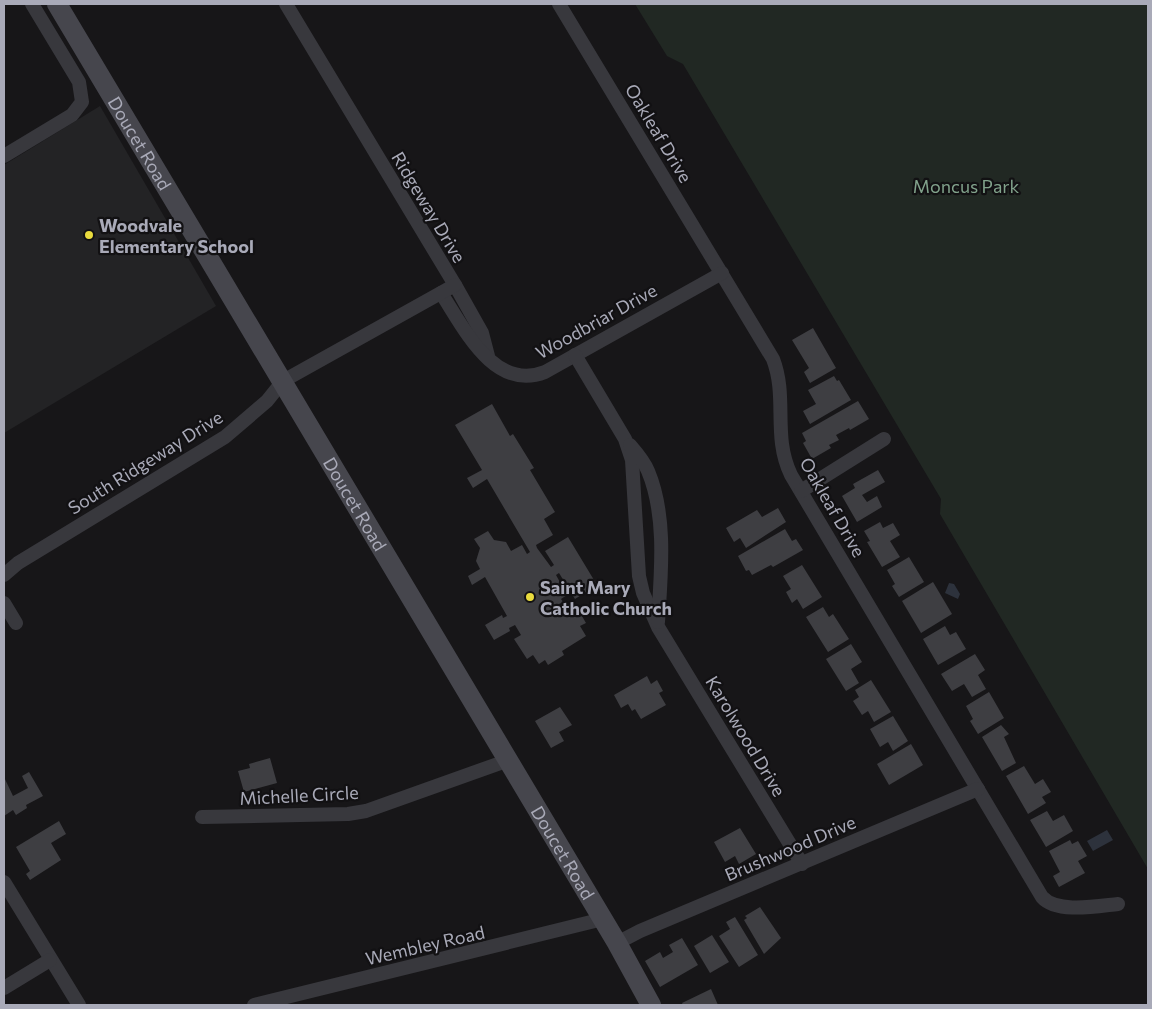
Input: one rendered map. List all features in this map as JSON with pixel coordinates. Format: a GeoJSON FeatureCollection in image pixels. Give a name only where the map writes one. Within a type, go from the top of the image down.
{"type":"FeatureCollection","features":[{"type":"Feature","properties":{"kind":"street"},"geometry":{"type":"LineString","coordinates":[[4,156],[72,115],[82,102],[80,82],[32,4]]}},
{"type":"Feature","properties":{"kind":"street","name":"Doucet Road"},"geometry":{"type":"LineString","coordinates":[[57,4],[509,760],[617,943],[651,1005]]}},
{"type":"Feature","properties":{"kind":"street","name":"Ridgeway Drive"},"geometry":{"type":"LineString","coordinates":[[283,381],[455,285],[286,4]]}},
{"type":"Feature","properties":{"kind":"street","name":"Oakleaf Drive"},"geometry":{"type":"LineString","coordinates":[[559,4],[766,345],[776,366],[781,397],[780,442],[786,465],[1045,901],[1056,906],[1088,908],[1118,904]]}},
{"type":"Feature","properties":{"kind":"street","name":"Woodbriar Drive"},"geometry":{"type":"LineString","coordinates":[[441,293],[472,342],[502,371],[523,377],[544,372],[722,272]]}},
{"type":"Feature","properties":{"kind":"street"},"geometry":{"type":"LineString","coordinates":[[455,285],[482,333],[488,356]]}},
{"type":"Feature","properties":{"kind":"street","name":"Karolwood Drive"},"geometry":{"type":"LineString","coordinates":[[575,355],[625,439],[644,463],[655,494],[661,550],[658,627]]}},
{"type":"Feature","properties":{"kind":"street","name":"South Ridgeway Drive"},"geometry":{"type":"LineString","coordinates":[[4,575],[18,563],[225,437],[267,401],[283,381]]}},
{"type":"Feature","properties":{"kind":"street","name":"Karolwood Drive"},"geometry":{"type":"LineString","coordinates":[[625,439],[634,470],[639,576],[643,593],[658,627],[802,864]]}},
{"type":"Feature","properties":{"kind":"street"},"geometry":{"type":"LineString","coordinates":[[801,491],[884,440]]}},
{"type":"Feature","properties":{"kind":"street"},"geometry":{"type":"LineString","coordinates":[[4,603],[16,623]]}},
{"type":"Feature","properties":{"kind":"street","name":"Michelle Circle"},"geometry":{"type":"LineString","coordinates":[[202,817],[348,814],[366,811],[509,760]]}},
{"type":"Feature","properties":{"kind":"street","name":"Brushwood Drive"},"geometry":{"type":"LineString","coordinates":[[617,943],[640,931],[978,788]]}},
{"type":"Feature","properties":{"kind":"street"},"geometry":{"type":"LineString","coordinates":[[4,882],[79,1005]]}},
{"type":"Feature","properties":{"kind":"street","name":"Wembley Road"},"geometry":{"type":"LineString","coordinates":[[254,1005],[603,919]]}},
{"type":"Feature","properties":{"kind":"street"},"geometry":{"type":"LineString","coordinates":[[4,988],[50,960]]}},
{"type":"Feature","properties":{"kind":"shaded area","name":"Woodvale Elementary School"},"geometry":{"type":"Polygon","coordinates":[[[100,106],[216,306],[4,433],[4,165],[100,106]]]}},
{"type":"Feature","properties":{"kind":"shaded area"},"geometry":{"type":"Polygon","coordinates":[[[949,583],[954,584],[960,594],[958,599],[945,593],[949,583]]]}},
{"type":"Feature","properties":{"kind":"shaded area"},"geometry":{"type":"Polygon","coordinates":[[[1107,830],[1113,840],[1093,851],[1087,841],[1107,830]]]}},
{"type":"Feature","properties":{"kind":"green space","name":"Moncus Park"},"geometry":{"type":"Polygon","coordinates":[[[635,4],[1148,4],[1148,869],[940,514],[941,499],[683,64],[667,56],[635,4]]]}},
{"type":"Feature","properties":{"kind":"building"},"geometry":{"type":"Polygon","coordinates":[[[813,328],[836,368],[810,383],[804,372],[809,368],[792,340],[813,328]]]}},
{"type":"Feature","properties":{"kind":"building"},"geometry":{"type":"Polygon","coordinates":[[[834,376],[837,381],[839,380],[851,400],[810,424],[803,411],[816,404],[808,390],[834,376]]]}},
{"type":"Feature","properties":{"kind":"building"},"geometry":{"type":"Polygon","coordinates":[[[858,401],[869,419],[850,430],[849,428],[836,435],[839,440],[829,445],[831,448],[812,459],[803,443],[806,441],[802,433],[858,401]]]}},
{"type":"Feature","properties":{"kind":"building"},"geometry":{"type":"Polygon","coordinates":[[[492,404],[510,436],[513,434],[534,468],[530,470],[555,512],[544,519],[553,535],[536,545],[537,548],[551,567],[554,565],[545,551],[568,537],[597,585],[575,599],[559,573],[556,575],[567,595],[561,599],[563,602],[555,606],[558,611],[568,605],[574,615],[579,611],[586,623],[580,626],[586,636],[562,651],[564,655],[548,665],[545,660],[539,664],[533,655],[527,659],[514,639],[521,635],[515,625],[509,628],[510,631],[494,640],[485,625],[502,615],[503,618],[507,616],[485,577],[472,585],[468,576],[480,569],[476,561],[480,548],[474,539],[488,531],[494,540],[506,542],[511,551],[522,545],[527,554],[530,552],[487,479],[473,488],[467,478],[482,470],[455,425],[492,404]]]}},
{"type":"Feature","properties":{"kind":"building"},"geometry":{"type":"Polygon","coordinates":[[[878,470],[885,482],[862,495],[867,502],[877,496],[882,507],[857,522],[842,496],[855,488],[853,484],[878,470]]]}},
{"type":"Feature","properties":{"kind":"building"},"geometry":{"type":"Polygon","coordinates":[[[778,508],[786,522],[746,548],[740,538],[734,542],[726,528],[757,510],[762,517],[778,508]]]}},
{"type":"Feature","properties":{"kind":"building"},"geometry":{"type":"Polygon","coordinates":[[[880,522],[883,528],[893,523],[900,535],[890,541],[900,557],[882,567],[867,542],[870,541],[864,531],[880,522]]]}},
{"type":"Feature","properties":{"kind":"building"},"geometry":{"type":"Polygon","coordinates":[[[785,529],[792,541],[796,539],[803,550],[773,567],[771,565],[752,575],[749,570],[746,571],[738,556],[785,529]]]}},
{"type":"Feature","properties":{"kind":"building"},"geometry":{"type":"Polygon","coordinates":[[[909,557],[924,582],[899,597],[892,586],[895,584],[887,570],[909,557]]]}},
{"type":"Feature","properties":{"kind":"building"},"geometry":{"type":"Polygon","coordinates":[[[802,565],[822,597],[803,609],[797,599],[792,603],[786,592],[791,589],[783,576],[802,565]]]}},
{"type":"Feature","properties":{"kind":"building"},"geometry":{"type":"Polygon","coordinates":[[[933,582],[952,614],[921,633],[902,601],[933,582]]]}},
{"type":"Feature","properties":{"kind":"building"},"geometry":{"type":"Polygon","coordinates":[[[823,607],[829,617],[833,614],[849,639],[828,652],[806,617],[823,607]]]}},
{"type":"Feature","properties":{"kind":"building"},"geometry":{"type":"Polygon","coordinates":[[[945,626],[950,635],[956,632],[966,649],[938,665],[923,639],[945,626]]]}},
{"type":"Feature","properties":{"kind":"building"},"geometry":{"type":"Polygon","coordinates":[[[851,644],[862,662],[851,669],[859,683],[846,691],[826,659],[851,644]]]}},
{"type":"Feature","properties":{"kind":"building"},"geometry":{"type":"Polygon","coordinates":[[[975,654],[985,670],[978,675],[986,689],[972,697],[964,684],[952,691],[941,674],[975,654]]]}},
{"type":"Feature","properties":{"kind":"building"},"geometry":{"type":"Polygon","coordinates":[[[647,676],[651,684],[657,680],[663,691],[659,693],[666,705],[641,719],[635,709],[632,711],[628,704],[621,708],[614,695],[647,676]]]}},
{"type":"Feature","properties":{"kind":"building"},"geometry":{"type":"Polygon","coordinates":[[[871,680],[891,712],[874,722],[868,711],[862,715],[853,701],[859,697],[855,690],[871,680]]]}},
{"type":"Feature","properties":{"kind":"building"},"geometry":{"type":"Polygon","coordinates":[[[989,692],[1004,718],[978,734],[970,721],[973,719],[966,706],[989,692]]]}},
{"type":"Feature","properties":{"kind":"building"},"geometry":{"type":"Polygon","coordinates":[[[560,707],[572,725],[559,732],[564,741],[551,748],[535,721],[560,707]]]}},
{"type":"Feature","properties":{"kind":"building"},"geometry":{"type":"Polygon","coordinates":[[[893,716],[908,741],[893,751],[888,742],[880,747],[870,729],[893,716]]]}},
{"type":"Feature","properties":{"kind":"building"},"geometry":{"type":"Polygon","coordinates":[[[1001,725],[1009,734],[1004,737],[1016,763],[1002,771],[982,737],[1001,725]]]}},
{"type":"Feature","properties":{"kind":"building"},"geometry":{"type":"Polygon","coordinates":[[[911,744],[923,765],[889,785],[877,764],[911,744]]]}},
{"type":"Feature","properties":{"kind":"building"},"geometry":{"type":"Polygon","coordinates":[[[270,758],[277,783],[244,792],[238,771],[250,768],[249,764],[270,758]]]}},
{"type":"Feature","properties":{"kind":"building"},"geometry":{"type":"Polygon","coordinates":[[[1024,766],[1035,784],[1043,779],[1051,792],[1042,797],[1046,803],[1028,814],[1006,776],[1024,766]]]}},
{"type":"Feature","properties":{"kind":"building"},"geometry":{"type":"Polygon","coordinates":[[[29,772],[43,796],[26,805],[27,808],[16,815],[13,810],[4,816],[4,777],[13,796],[28,788],[22,776],[29,772]]]}},
{"type":"Feature","properties":{"kind":"building"},"geometry":{"type":"Polygon","coordinates":[[[1047,811],[1053,821],[1064,815],[1073,831],[1046,847],[1030,820],[1047,811]]]}},
{"type":"Feature","properties":{"kind":"building"},"geometry":{"type":"Polygon","coordinates":[[[59,821],[66,834],[51,843],[61,860],[30,880],[26,874],[30,871],[16,847],[59,821]]]}},
{"type":"Feature","properties":{"kind":"building"},"geometry":{"type":"Polygon","coordinates":[[[740,828],[756,854],[739,864],[735,856],[725,862],[714,842],[740,828]]]}},
{"type":"Feature","properties":{"kind":"building"},"geometry":{"type":"Polygon","coordinates":[[[1070,840],[1072,844],[1078,841],[1087,856],[1078,861],[1085,873],[1059,887],[1053,876],[1060,872],[1049,851],[1070,840]]]}},
{"type":"Feature","properties":{"kind":"building"},"geometry":{"type":"Polygon","coordinates":[[[760,907],[781,938],[764,954],[744,920],[747,918],[745,916],[760,907]]]}},
{"type":"Feature","properties":{"kind":"building"},"geometry":{"type":"Polygon","coordinates":[[[735,917],[758,955],[739,967],[719,936],[730,929],[726,922],[735,917]]]}},
{"type":"Feature","properties":{"kind":"building"},"geometry":{"type":"Polygon","coordinates":[[[712,935],[729,962],[710,973],[694,946],[712,935]]]}},
{"type":"Feature","properties":{"kind":"building"},"geometry":{"type":"Polygon","coordinates":[[[682,938],[698,965],[660,987],[645,961],[660,952],[663,958],[673,952],[669,945],[682,938]]]}},
{"type":"Feature","properties":{"kind":"building"},"geometry":{"type":"Polygon","coordinates":[[[711,989],[718,1005],[683,1005],[682,1003],[711,989]]]}},
{"type":"Feature","properties":{"kind":"place","name":"Woodvale Elementary School"},"geometry":{"type":"Point","coordinates":[89,235]}},
{"type":"Feature","properties":{"kind":"place","name":"Saint Mary Catholic Church"},"geometry":{"type":"Point","coordinates":[530,597]}}]}
